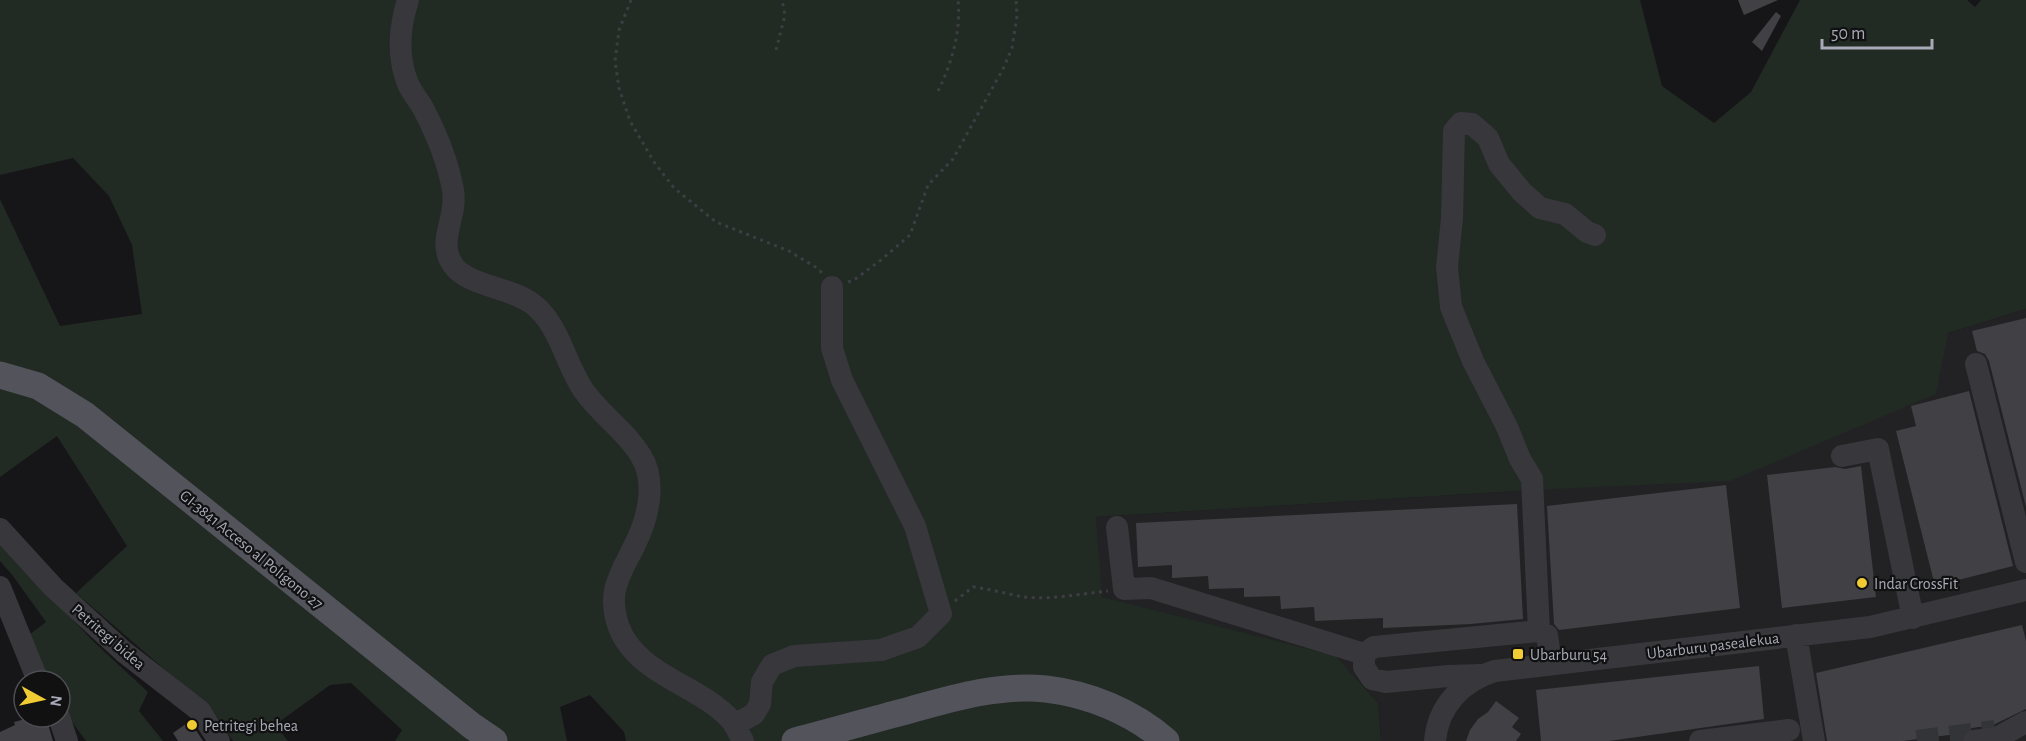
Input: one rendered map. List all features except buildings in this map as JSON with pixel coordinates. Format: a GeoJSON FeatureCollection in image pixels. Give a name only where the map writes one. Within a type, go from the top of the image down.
{"type":"FeatureCollection","features":[{"type":"Feature","properties":{"kind":"main road","name":"GI-3841 Acceso al Polígono 27"},"geometry":{"type":"LineString","coordinates":[[0,375],[38,386],[85,415],[472,726],[494,741]]}},
{"type":"Feature","properties":{"kind":"main road"},"geometry":{"type":"LineString","coordinates":[[795,741],[951,699],[996,690],[1045,689],[1102,702],[1151,728],[1166,741]]}},
{"type":"Feature","properties":{"kind":"street"},"geometry":{"type":"LineString","coordinates":[[408,0],[401,30],[401,58],[407,81],[423,108],[438,141],[453,190],[454,205],[446,239],[446,254],[455,268],[472,279],[515,293],[534,305],[548,321],[583,390],[604,415],[630,438],[644,460],[650,483],[648,508],[638,538],[625,562],[615,590],[614,613],[624,637],[641,660],[659,673],[701,696],[739,733],[760,704],[762,682],[772,665],[794,656],[881,650],[918,637],[941,615],[915,526],[842,380],[832,348],[832,287]]}},
{"type":"Feature","properties":{"kind":"street"},"geometry":{"type":"LineString","coordinates":[[1539,630],[1532,479],[1473,361],[1451,307],[1447,267],[1454,177],[1454,131],[1461,123],[1472,124],[1488,138],[1499,164],[1522,192],[1540,208],[1565,214],[1587,232],[1595,235]]}},
{"type":"Feature","properties":{"kind":"street"},"geometry":{"type":"LineString","coordinates":[[1976,364],[2026,562]]}},
{"type":"Feature","properties":{"kind":"street"},"geometry":{"type":"LineString","coordinates":[[1842,456],[1878,449],[1913,618]]}},
{"type":"Feature","properties":{"kind":"street"},"geometry":{"type":"LineString","coordinates":[[1117,527],[1124,590],[1151,588],[1364,654]]}},
{"type":"Feature","properties":{"kind":"street","name":"Petritegi bidea"},"geometry":{"type":"LineString","coordinates":[[0,529],[53,587],[124,652],[200,711],[219,741]]}},
{"type":"Feature","properties":{"kind":"street"},"geometry":{"type":"LineString","coordinates":[[0,587],[33,669]]}},
{"type":"Feature","properties":{"kind":"street","name":"Ubarburu pasealekua"},"geometry":{"type":"LineString","coordinates":[[1435,741],[1438,724],[1448,704],[1462,687],[1480,675],[1495,671],[1870,627],[2025,597]]}},
{"type":"Feature","properties":{"kind":"street"},"geometry":{"type":"LineString","coordinates":[[1364,654],[1374,647],[1539,630],[1547,635],[1551,664]]}},
{"type":"Feature","properties":{"kind":"street"},"geometry":{"type":"LineString","coordinates":[[1796,635],[1814,741]]}},
{"type":"Feature","properties":{"kind":"street"},"geometry":{"type":"LineString","coordinates":[[1364,654],[1364,667],[1372,679],[1386,681],[1480,675]]}},
{"type":"Feature","properties":{"kind":"street"},"geometry":{"type":"LineString","coordinates":[[1974,741],[1997,738],[2026,722]]}},
{"type":"Feature","properties":{"kind":"street"},"geometry":{"type":"LineString","coordinates":[[1700,741],[1789,730]]}},
{"type":"Feature","properties":{"kind":"path"},"geometry":{"type":"LineString","coordinates":[[631,0],[619,30],[615,61],[619,88],[630,121],[654,162],[674,188],[716,222],[789,251],[818,268],[832,287],[854,280],[910,236],[928,185],[953,159],[1003,69],[1012,48],[1017,16],[1016,0]]}},
{"type":"Feature","properties":{"kind":"path"},"geometry":{"type":"LineString","coordinates":[[777,50],[785,15],[782,0]]}},
{"type":"Feature","properties":{"kind":"path"},"geometry":{"type":"LineString","coordinates":[[938,92],[950,65],[958,26],[958,0]]}},
{"type":"Feature","properties":{"kind":"path"},"geometry":{"type":"LineString","coordinates":[[941,615],[973,587],[1022,597],[1045,598],[1124,590]]}},
{"type":"Feature","properties":{"kind":"shaded area"},"geometry":{"type":"Polygon","coordinates":[[[0,0],[1640,0],[1662,86],[1714,123],[1751,92],[1800,0],[1967,0],[1975,7],[1981,0],[2026,0],[2026,309],[1948,333],[1936,394],[1730,481],[1533,490],[1096,517],[1102,597],[1336,656],[1378,703],[1381,741],[626,741],[624,732],[590,695],[560,707],[567,741],[395,741],[402,730],[351,683],[330,685],[275,725],[288,741],[233,741],[214,712],[76,593],[127,546],[57,436],[0,477],[0,199],[60,326],[142,314],[132,245],[109,196],[73,158],[0,175],[0,0]]]}},
{"type":"Feature","properties":{"kind":"shaded area"},"geometry":{"type":"Polygon","coordinates":[[[2026,309],[2026,741],[1381,741],[1378,703],[1336,656],[1101,597],[1096,517],[1533,490],[1948,333],[2026,309]]]}},
{"type":"Feature","properties":{"kind":"shaded area"},"geometry":{"type":"Polygon","coordinates":[[[0,544],[95,643],[148,692],[139,711],[163,741],[86,741],[72,722],[72,669],[39,669],[25,638],[46,622],[0,561],[0,544]]]}},
{"type":"Feature","properties":{"kind":"tunnel"},"geometry":{"type":"LineString","coordinates":[[1917,741],[1995,731]]}},
{"type":"Feature","properties":{"kind":"place","name":"Indar CrossFit"},"geometry":{"type":"Point","coordinates":[1862,583]}},
{"type":"Feature","properties":{"kind":"place","name":"Ubarburu 54"},"geometry":{"type":"Point","coordinates":[1518,654]}},
{"type":"Feature","properties":{"kind":"place","name":"Petritegi behea"},"geometry":{"type":"Point","coordinates":[192,725]}}]}
